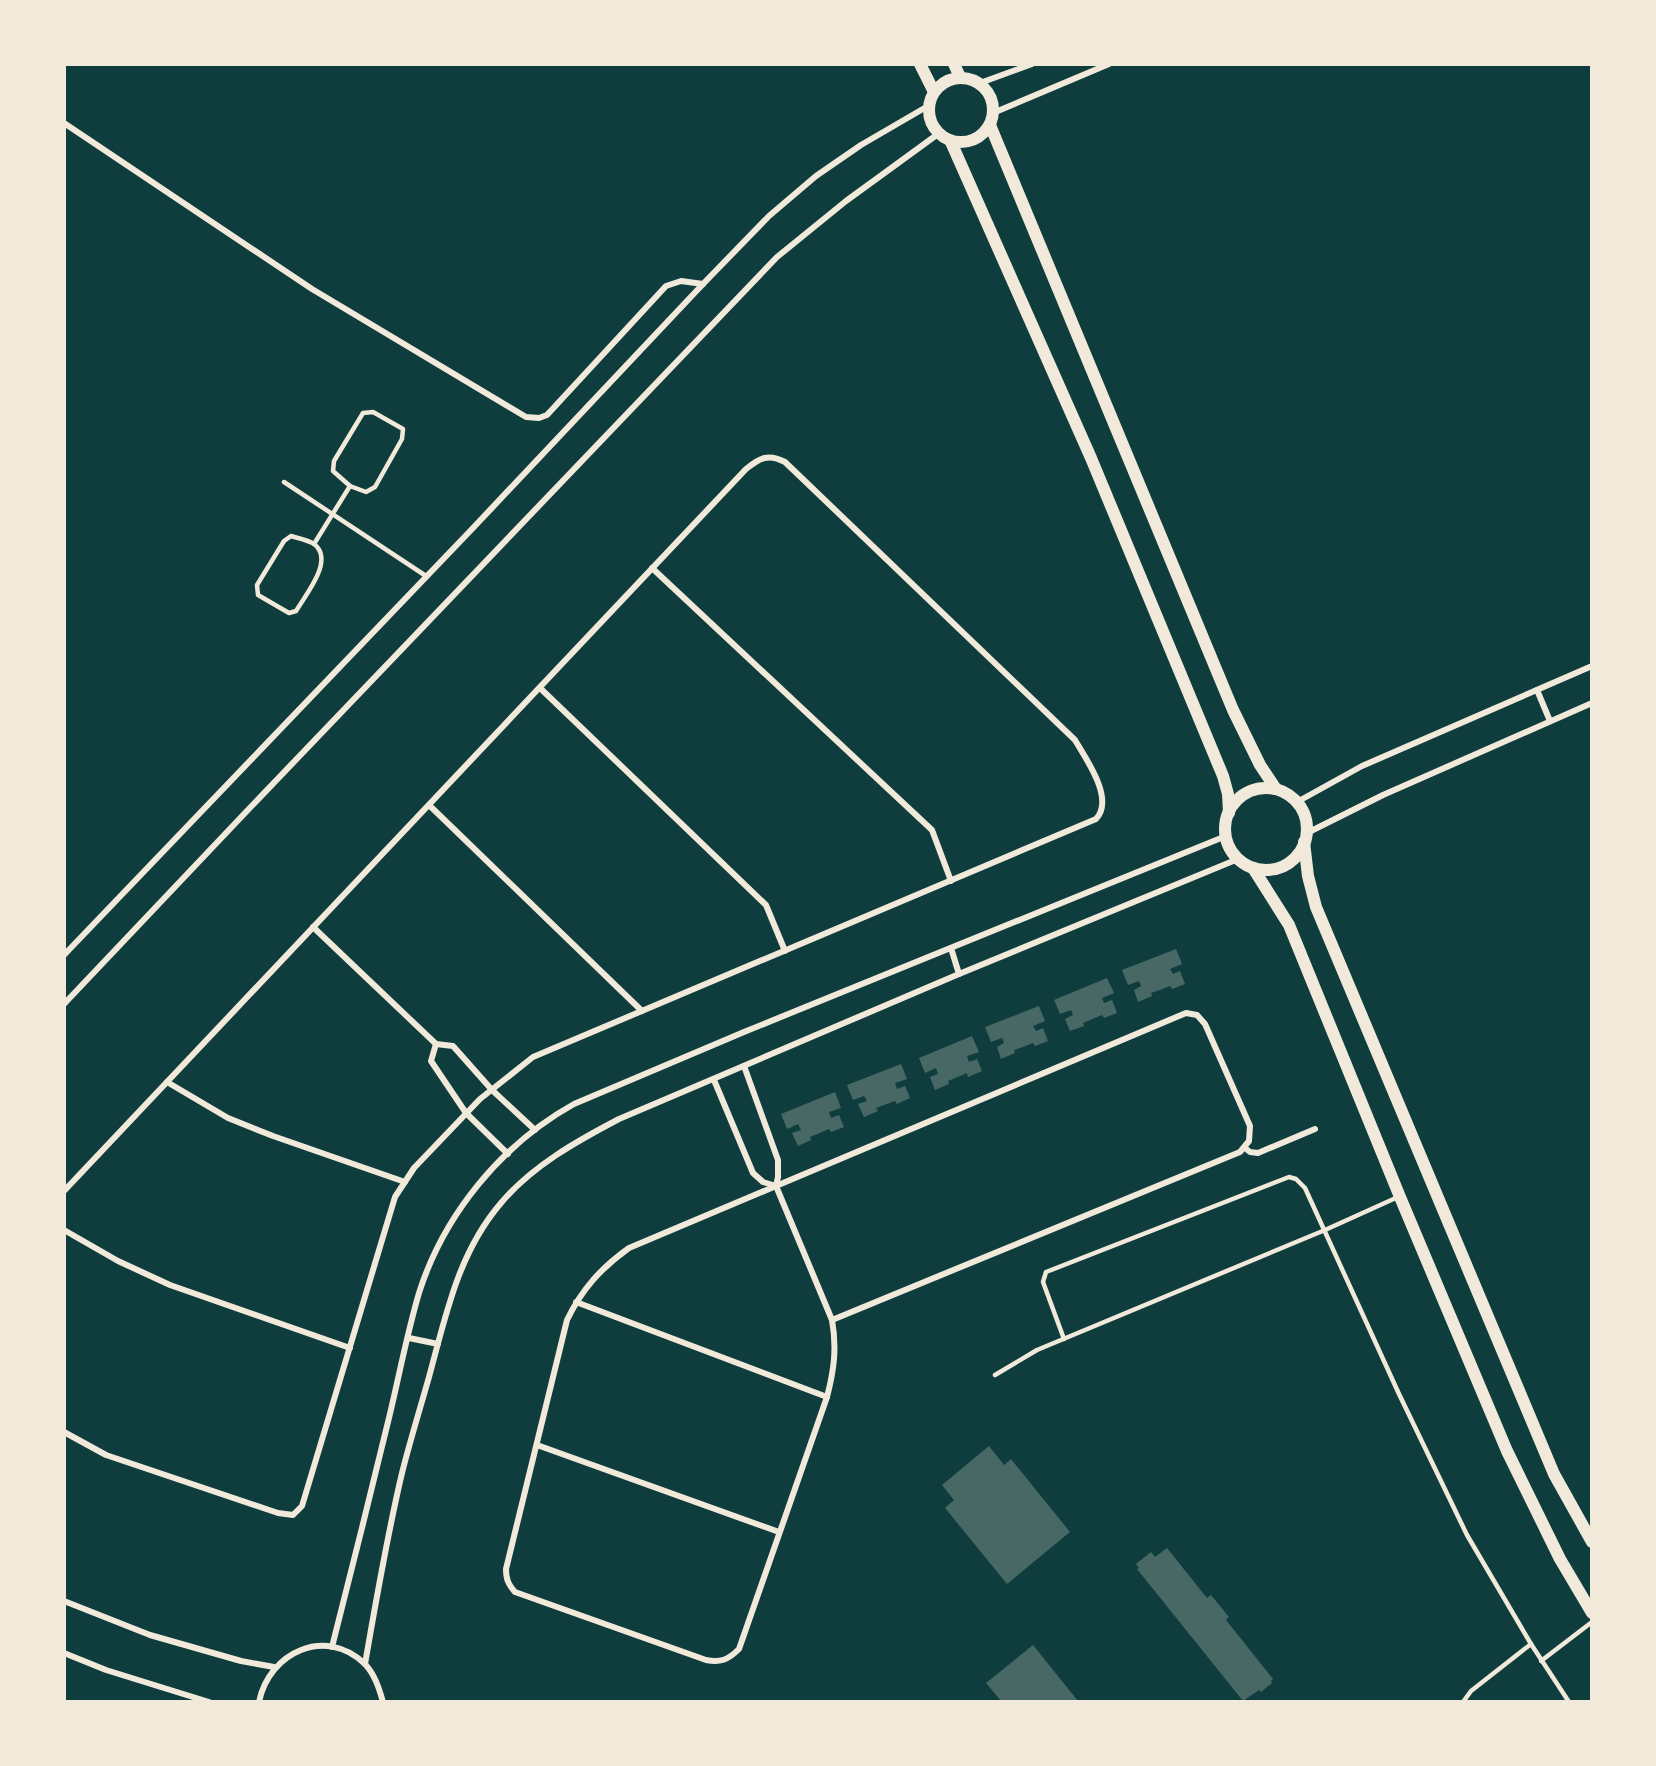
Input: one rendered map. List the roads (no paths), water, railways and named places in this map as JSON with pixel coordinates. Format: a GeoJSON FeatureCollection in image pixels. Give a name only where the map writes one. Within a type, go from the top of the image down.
{"type":"FeatureCollection","features":[{"type":"Feature","properties":{"kind":"main road"},"geometry":{"type":"LineString","coordinates":[[921,64],[934,92]]}},
{"type":"Feature","properties":{"kind":"main road"},"geometry":{"type":"LineString","coordinates":[[954,64],[960,77]]}},
{"type":"Feature","properties":{"kind":"main road"},"geometry":{"type":"LineString","coordinates":[[992,119],[983,134],[974,140],[963,143],[951,142],[938,134],[931,125],[928,106],[934,92],[941,84],[951,79],[960,77],[969,79],[980,84],[988,92],[992,102],[992,119],[1233,710],[1260,765],[1276,789]]}},
{"type":"Feature","properties":{"kind":"main road"},"geometry":{"type":"LineString","coordinates":[[951,142],[1091,458],[1224,776],[1229,813]]}},
{"type":"Feature","properties":{"kind":"main road"},"geometry":{"type":"LineString","coordinates":[[1306,838],[1299,854],[1278,868],[1266,870],[1253,868],[1238,859],[1232,852],[1225,828],[1229,813],[1235,803],[1243,795],[1265,788],[1276,789],[1287,794],[1303,811],[1306,838],[1308,876],[1316,907],[1554,1474],[1592,1542]]}},
{"type":"Feature","properties":{"kind":"main road"},"geometry":{"type":"LineString","coordinates":[[1253,868],[1288,925],[1507,1451],[1560,1559],[1592,1613]]}},
{"type":"Feature","properties":{"kind":"street"},"geometry":{"type":"LineString","coordinates":[[980,84],[1032,64]]}},
{"type":"Feature","properties":{"kind":"street"},"geometry":{"type":"LineString","coordinates":[[992,119],[1109,64]]}},
{"type":"Feature","properties":{"kind":"street"},"geometry":{"type":"LineString","coordinates":[[64,955],[770,216],[816,176],[861,145],[928,106]]}},
{"type":"Feature","properties":{"kind":"street"},"geometry":{"type":"LineString","coordinates":[[64,123],[312,289],[526,417],[539,418],[547,415],[666,286],[681,281],[703,284]]}},
{"type":"Feature","properties":{"kind":"street"},"geometry":{"type":"LineString","coordinates":[[64,1004],[777,257],[846,201],[938,134]]}},
{"type":"Feature","properties":{"kind":"street"},"geometry":{"type":"LineString","coordinates":[[64,1191],[652,568],[746,469],[759,459],[775,456],[785,462],[1075,740],[1097,778],[1103,801],[1101,814],[1096,819],[533,1057],[480,1099],[414,1168],[395,1197],[302,1506],[293,1515],[278,1513],[106,1455],[64,1432]]}},
{"type":"Feature","properties":{"kind":"street"},"geometry":{"type":"LineString","coordinates":[[652,568],[932,830],[951,881]]}},
{"type":"Feature","properties":{"kind":"street"},"geometry":{"type":"LineString","coordinates":[[1297,802],[1362,766],[1592,666]]}},
{"type":"Feature","properties":{"kind":"street"},"geometry":{"type":"LineString","coordinates":[[540,688],[766,904],[785,951]]}},
{"type":"Feature","properties":{"kind":"street"},"geometry":{"type":"LineString","coordinates":[[1537,690],[1550,721]]}},
{"type":"Feature","properties":{"kind":"street"},"geometry":{"type":"LineString","coordinates":[[1306,838],[1383,795],[1592,703]]}},
{"type":"Feature","properties":{"kind":"street"},"geometry":{"type":"LineString","coordinates":[[429,805],[642,1011]]}},
{"type":"Feature","properties":{"kind":"street"},"geometry":{"type":"LineString","coordinates":[[332,1647],[420,1292],[444,1235],[468,1196],[508,1154],[553,1116],[574,1104],[1226,836]]}},
{"type":"Feature","properties":{"kind":"street"},"geometry":{"type":"LineString","coordinates":[[365,1664],[402,1474],[444,1315],[458,1276],[485,1223],[520,1183],[593,1132],[636,1112],[959,974],[1238,859]]}},
{"type":"Feature","properties":{"kind":"street"},"geometry":{"type":"LineString","coordinates":[[314,927],[436,1044],[453,1046],[492,1090],[535,1130]]}},
{"type":"Feature","properties":{"kind":"street"},"geometry":{"type":"LineString","coordinates":[[951,948],[959,974]]}},
{"type":"Feature","properties":{"kind":"street"},"geometry":{"type":"LineString","coordinates":[[744,1066],[778,1160],[776,1186],[832,1320],[836,1340],[836,1359],[827,1397],[739,1649],[730,1658],[718,1662],[705,1660],[515,1592],[509,1586],[506,1578],[506,1569],[567,1320],[576,1302],[597,1275],[629,1248],[776,1186],[1186,1013],[1197,1015],[1205,1024],[1250,1126],[1249,1141],[1245,1148],[1234,1156],[832,1320]]}},
{"type":"Feature","properties":{"kind":"street"},"geometry":{"type":"LineString","coordinates":[[436,1044],[431,1061],[466,1113],[508,1154]]}},
{"type":"Feature","properties":{"kind":"street"},"geometry":{"type":"LineString","coordinates":[[714,1080],[753,1173],[763,1182],[776,1186]]}},
{"type":"Feature","properties":{"kind":"street"},"geometry":{"type":"LineString","coordinates":[[167,1082],[228,1118],[405,1182]]}},
{"type":"Feature","properties":{"kind":"street"},"geometry":{"type":"LineString","coordinates":[[1245,1148],[1250,1152],[1258,1153],[1315,1130]]}},
{"type":"Feature","properties":{"kind":"street"},"geometry":{"type":"LineString","coordinates":[[64,1230],[118,1261],[170,1286],[350,1348]]}},
{"type":"Feature","properties":{"kind":"street"},"geometry":{"type":"LineString","coordinates":[[576,1302],[827,1397]]}},
{"type":"Feature","properties":{"kind":"street"},"geometry":{"type":"LineString","coordinates":[[409,1338],[438,1344]]}},
{"type":"Feature","properties":{"kind":"street"},"geometry":{"type":"LineString","coordinates":[[537,1445],[779,1532]]}},
{"type":"Feature","properties":{"kind":"street"},"geometry":{"type":"LineString","coordinates":[[64,1601],[150,1635],[241,1661],[274,1667]]}},
{"type":"Feature","properties":{"kind":"street"},"geometry":{"type":"LineString","coordinates":[[260,1701],[266,1678],[274,1667],[300,1649],[316,1646],[332,1647],[348,1652],[365,1664],[377,1682],[382,1701]]}},
{"type":"Feature","properties":{"kind":"street"},"geometry":{"type":"LineString","coordinates":[[64,1653],[106,1670],[209,1701]]}},
{"type":"Feature","properties":{"kind":"lane"},"geometry":{"type":"LineString","coordinates":[[373,412],[403,429],[402,439],[375,487],[366,492],[351,486],[333,471],[334,461],[363,413],[373,412]]}},
{"type":"Feature","properties":{"kind":"lane"},"geometry":{"type":"LineString","coordinates":[[284,483],[426,576]]}},
{"type":"Feature","properties":{"kind":"lane"},"geometry":{"type":"LineString","coordinates":[[314,544],[351,486]]}},
{"type":"Feature","properties":{"kind":"lane"},"geometry":{"type":"LineString","coordinates":[[291,536],[314,544],[322,557],[322,567],[296,611],[289,613],[258,595],[257,585],[284,540],[291,536]]}},
{"type":"Feature","properties":{"kind":"lane"},"geometry":{"type":"LineString","coordinates":[[1064,1339],[1048,1299],[1043,1279],[1046,1272],[1289,1177],[1299,1181],[1305,1188],[1325,1230],[1399,1394],[1467,1534],[1541,1661],[1569,1701]]}},
{"type":"Feature","properties":{"kind":"lane"},"geometry":{"type":"LineString","coordinates":[[995,1375],[1037,1350],[1400,1197]]}},
{"type":"Feature","properties":{"kind":"lane"},"geometry":{"type":"LineString","coordinates":[[1541,1661],[1592,1622]]}},
{"type":"Feature","properties":{"kind":"lane"},"geometry":{"type":"LineString","coordinates":[[1463,1701],[1471,1691],[1531,1644]]}}]}
